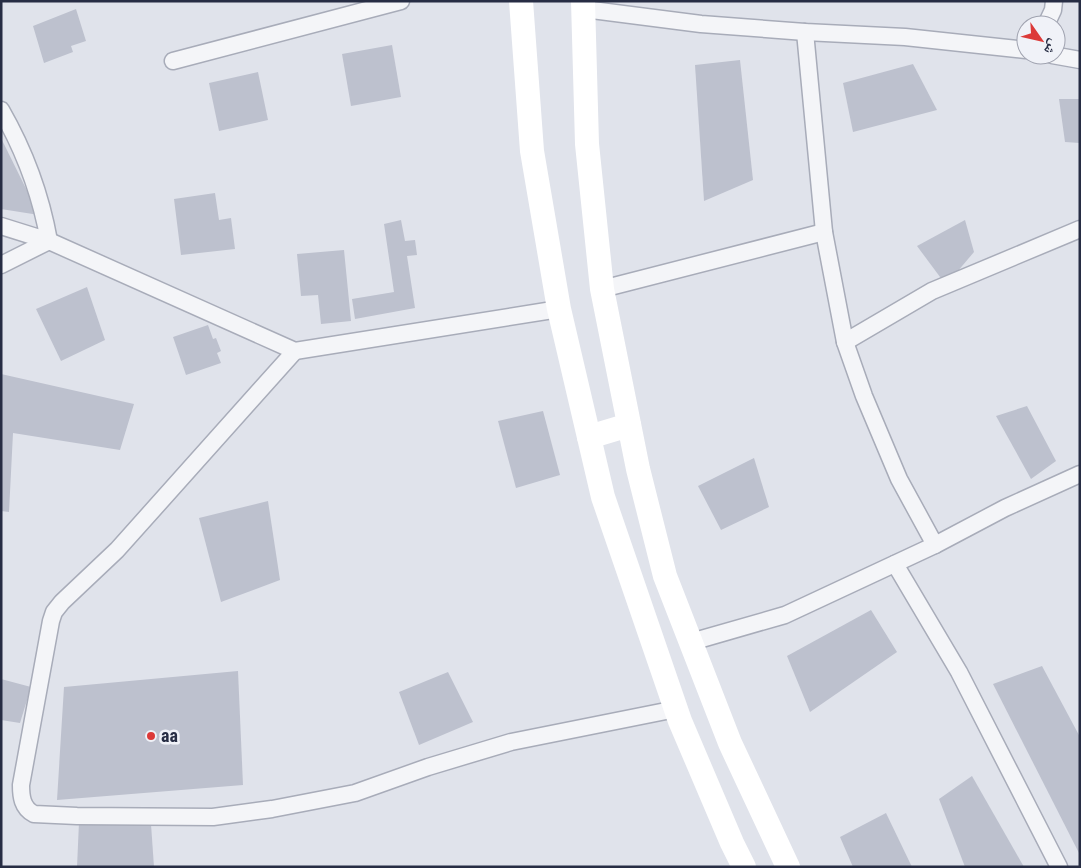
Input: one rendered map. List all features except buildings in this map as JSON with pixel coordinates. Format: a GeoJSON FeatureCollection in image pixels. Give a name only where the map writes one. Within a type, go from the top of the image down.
{"type":"FeatureCollection","features":[{"type":"Feature","properties":{"kind":"main road"},"geometry":{"type":"LineString","coordinates":[[521,1],[532,151],[559,309],[603,497],[676,709],[732,844],[744,867]]}},
{"type":"Feature","properties":{"kind":"main road"},"geometry":{"type":"LineString","coordinates":[[583,5],[587,144],[602,289],[638,469],[665,576],[730,743],[788,867]]}},
{"type":"Feature","properties":{"kind":"main road"},"geometry":{"type":"LineString","coordinates":[[590,437],[629,425]]}},
{"type":"Feature","properties":{"kind":"street"},"geometry":{"type":"LineString","coordinates":[[173,61],[401,1]]}},
{"type":"Feature","properties":{"kind":"street"},"geometry":{"type":"LineString","coordinates":[[1051,15],[1054,1]]}},
{"type":"Feature","properties":{"kind":"street"},"geometry":{"type":"LineString","coordinates":[[583,5],[701,24],[905,37],[1016,49]]}},
{"type":"Feature","properties":{"kind":"street"},"geometry":{"type":"LineString","coordinates":[[805,32],[824,232],[845,342],[864,396],[899,479],[935,545]]}},
{"type":"Feature","properties":{"kind":"street"},"geometry":{"type":"LineString","coordinates":[[1066,58],[1080,60]]}},
{"type":"Feature","properties":{"kind":"street"},"geometry":{"type":"LineString","coordinates":[[1,110],[23,155],[38,193],[49,241]]}},
{"type":"Feature","properties":{"kind":"street"},"geometry":{"type":"LineString","coordinates":[[1,226],[49,241],[295,351],[559,309]]}},
{"type":"Feature","properties":{"kind":"street"},"geometry":{"type":"LineString","coordinates":[[845,342],[932,291],[1080,229]]}},
{"type":"Feature","properties":{"kind":"street"},"geometry":{"type":"LineString","coordinates":[[602,289],[824,232]]}},
{"type":"Feature","properties":{"kind":"street"},"geometry":{"type":"LineString","coordinates":[[1,265],[49,241]]}},
{"type":"Feature","properties":{"kind":"street"},"geometry":{"type":"LineString","coordinates":[[295,351],[117,550],[71,592],[54,612],[21,785],[22,798],[29,812],[34,814],[77,816],[213,816],[272,809],[355,793],[428,767],[511,742],[676,709]]}},
{"type":"Feature","properties":{"kind":"street"},"geometry":{"type":"LineString","coordinates":[[690,642],[785,615],[935,545],[1005,508],[1079,478]]}},
{"type":"Feature","properties":{"kind":"street"},"geometry":{"type":"LineString","coordinates":[[895,564],[959,672],[1059,867]]}},
{"type":"Feature","properties":{"kind":"place","name":"aa"},"geometry":{"type":"Point","coordinates":[151,736]}}]}
